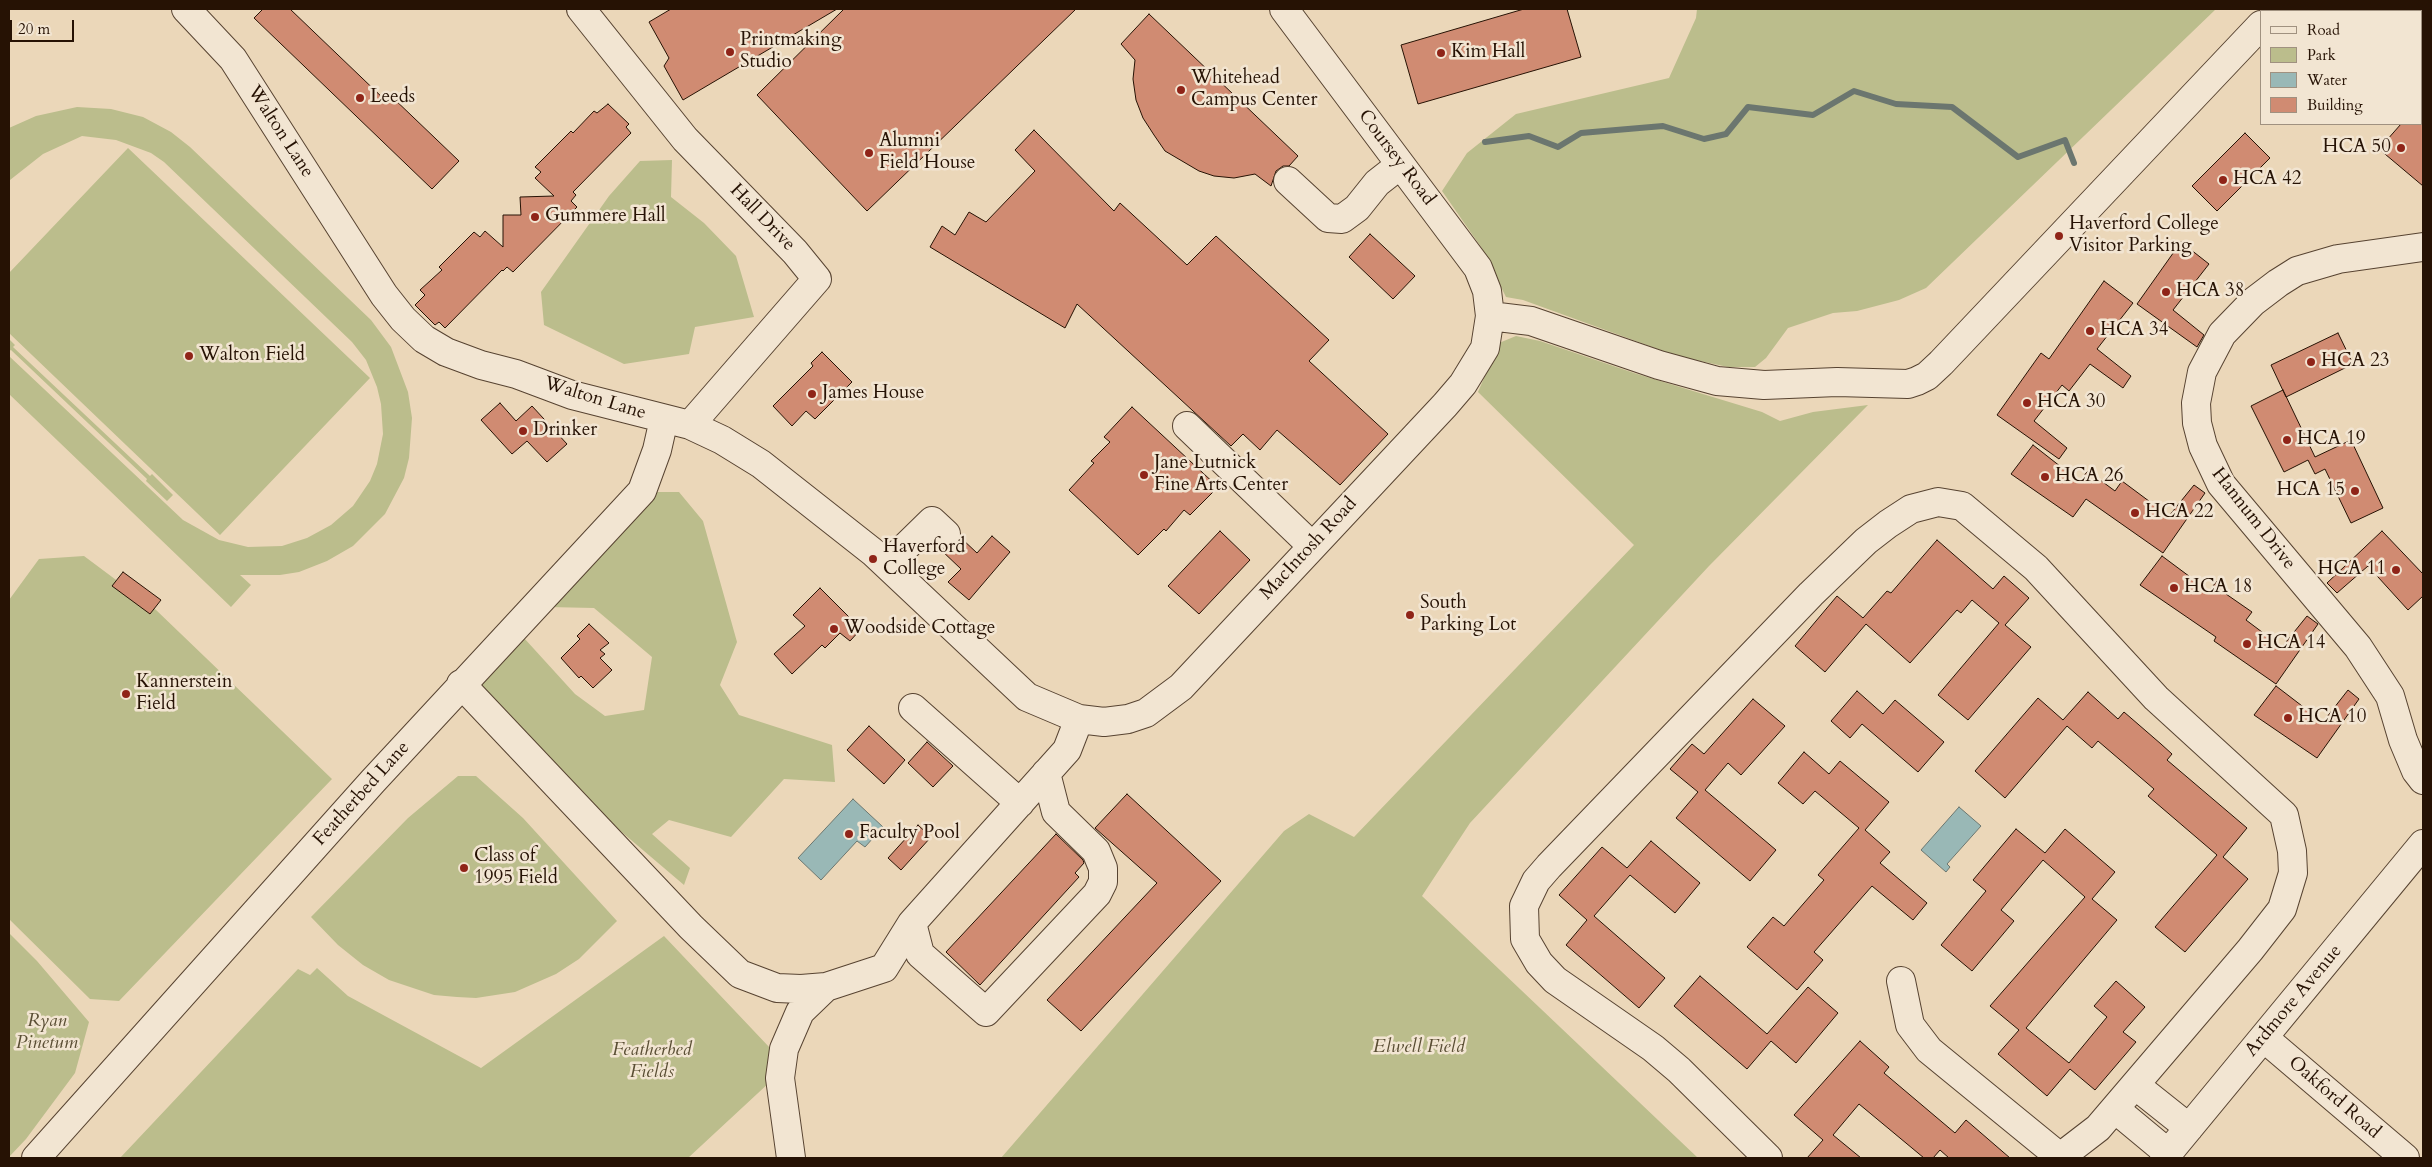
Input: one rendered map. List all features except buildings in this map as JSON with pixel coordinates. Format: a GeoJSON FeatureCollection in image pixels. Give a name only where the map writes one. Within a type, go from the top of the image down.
{"type":"FeatureCollection","features":[{"type":"Feature","properties":{"kind":"street","name":"Walton Lane"},"geometry":{"type":"LineString","coordinates":[[186,9],[233,59],[384,295],[403,319],[424,340],[446,352],[481,366],[516,374],[572,395],[690,425],[722,440],[761,464],[887,565],[1027,697],[1079,719]]}},
{"type":"Feature","properties":{"kind":"street","name":"Hall Drive"},"geometry":{"type":"LineString","coordinates":[[581,9],[685,140],[794,252],[817,279],[690,425]]}},
{"type":"Feature","properties":{"kind":"street","name":"Coursey Road"},"geometry":{"type":"LineString","coordinates":[[1284,9],[1478,268],[1487,291],[1490,316]]}},
{"type":"Feature","properties":{"kind":"street"},"geometry":{"type":"LineString","coordinates":[[1490,316],[1531,321],[1659,365],[1718,381],[1764,385],[1837,382],[1897,384],[1918,382],[1941,363],[2260,26]]}},
{"type":"Feature","properties":{"kind":"street"},"geometry":{"type":"LineString","coordinates":[[1288,181],[1328,218],[1342,219],[1357,208],[1377,183],[1400,165]]}},
{"type":"Feature","properties":{"kind":"street","name":"Hannum Drive"},"geometry":{"type":"LineString","coordinates":[[2423,247],[2338,259],[2297,271],[2278,282],[2253,302],[2222,334],[2202,372],[2196,403],[2197,423],[2203,446],[2221,484],[2358,647],[2390,696],[2403,740],[2416,771],[2423,780]]}},
{"type":"Feature","properties":{"kind":"street","name":"MacIntosh Road"},"geometry":{"type":"LineString","coordinates":[[1079,719],[1104,722],[1128,719],[1146,713],[1162,703],[1210,657],[1463,384],[1485,348],[1490,316]]}},
{"type":"Feature","properties":{"kind":"street","name":"Featherbed Lane"},"geometry":{"type":"LineString","coordinates":[[36,1158],[461,684],[642,491],[657,450],[664,419]]}},
{"type":"Feature","properties":{"kind":"street"},"geometry":{"type":"LineString","coordinates":[[1187,426],[1312,546]]}},
{"type":"Feature","properties":{"kind":"street"},"geometry":{"type":"LineString","coordinates":[[1768,1158],[1679,1070],[1653,1048],[1555,980],[1539,963],[1525,939],[1524,906],[1536,881],[1549,866],[1811,594],[1866,541],[1888,524],[1911,509],[1938,502],[1962,506],[2018,552],[2077,612],[2156,698],[2284,815],[2292,851],[2293,873],[2282,909],[2250,950],[2098,1128],[2059,1158],[1929,1050],[1910,1025],[1900,981]]}},
{"type":"Feature","properties":{"kind":"street"},"geometry":{"type":"LineString","coordinates":[[887,565],[932,521],[946,534]]}},
{"type":"Feature","properties":{"kind":"street"},"geometry":{"type":"LineString","coordinates":[[461,684],[691,927],[740,974],[778,988],[801,990],[826,987],[884,968],[912,922],[1067,750],[1079,719]]}},
{"type":"Feature","properties":{"kind":"street"},"geometry":{"type":"LineString","coordinates":[[913,708],[1020,803]]}},
{"type":"Feature","properties":{"kind":"street"},"geometry":{"type":"LineString","coordinates":[[912,922],[920,954],[986,1012],[1097,894],[1103,882],[1103,868],[1096,850],[1056,812],[1046,773]]}},
{"type":"Feature","properties":{"kind":"street","name":"Ardmore Avenue"},"geometry":{"type":"LineString","coordinates":[[2166,1156],[2422,849]]}},
{"type":"Feature","properties":{"kind":"street"},"geometry":{"type":"LineString","coordinates":[[791,1158],[780,1078],[784,1049],[800,1012],[826,987]]}},
{"type":"Feature","properties":{"kind":"street","name":"Oakford Road"},"geometry":{"type":"LineString","coordinates":[[2264,1038],[2405,1158]]}},
{"type":"Feature","properties":{"kind":"street"},"geometry":{"type":"LineString","coordinates":[[2135,1084],[2189,1128]]}},
{"type":"Feature","properties":{"kind":"street"},"geometry":{"type":"LineString","coordinates":[[2115,1109],[2166,1156]]}},
{"type":"Feature","properties":{"kind":"green space"},"geometry":{"type":"Polygon","coordinates":[[[1697,9],[2216,9],[1926,288],[1899,300],[1857,311],[1833,313],[1788,328],[1766,358],[1755,367],[1728,367],[1677,356],[1523,300],[1506,297],[1481,247],[1442,191],[1467,153],[1516,114],[1669,78],[1696,18],[1697,9]]]}},
{"type":"Feature","properties":{"kind":"green space"},"geometry":{"type":"Polygon","coordinates":[[[77,107],[111,109],[143,117],[171,132],[190,147],[371,320],[391,347],[408,392],[412,418],[409,458],[404,478],[385,514],[353,546],[327,561],[299,572],[280,575],[240,575],[251,585],[231,607],[9,394],[9,356],[183,520],[219,540],[248,547],[282,546],[307,538],[331,525],[353,506],[370,481],[377,464],[383,434],[381,404],[377,387],[366,360],[352,342],[164,162],[151,153],[116,140],[82,136],[43,154],[10,180],[9,128],[36,116],[77,107]]]}},
{"type":"Feature","properties":{"kind":"green space","name":"Walton Field"},"geometry":{"type":"Polygon","coordinates":[[[128,148],[370,378],[220,535],[9,333],[9,273],[128,148]]]}},
{"type":"Feature","properties":{"kind":"green space"},"geometry":{"type":"Polygon","coordinates":[[[672,160],[671,197],[704,223],[736,256],[754,317],[695,327],[689,354],[624,364],[544,325],[541,292],[609,196],[640,161],[672,160]]]}},
{"type":"Feature","properties":{"kind":"green space","name":"Elwell Field"},"geometry":{"type":"Polygon","coordinates":[[[1516,336],[1540,341],[1634,373],[1762,412],[1780,421],[1813,412],[1868,405],[1709,566],[1470,823],[1422,896],[1698,1158],[1001,1158],[1284,831],[1309,814],[1354,837],[1634,545],[1478,392],[1499,343],[1516,336]]]}},
{"type":"Feature","properties":{"kind":"green space"},"geometry":{"type":"Polygon","coordinates":[[[9,339],[15,345],[13,347],[150,476],[152,474],[173,495],[167,501],[146,481],[147,479],[11,350],[9,351],[9,339]]]}},
{"type":"Feature","properties":{"kind":"green space"},"geometry":{"type":"Polygon","coordinates":[[[654,492],[679,492],[703,521],[737,642],[720,685],[739,715],[832,745],[835,782],[784,779],[731,837],[669,820],[652,834],[690,868],[684,885],[597,811],[480,687],[505,655],[524,638],[575,694],[605,716],[644,710],[652,657],[594,608],[548,607],[633,522],[654,492]]]}},
{"type":"Feature","properties":{"kind":"green space","name":"Kannerstein Field"},"geometry":{"type":"Polygon","coordinates":[[[84,556],[155,609],[332,779],[119,1001],[90,999],[9,919],[9,600],[39,559],[84,556]]]}},
{"type":"Feature","properties":{"kind":"green space","name":"Class of 1995 Field"},"geometry":{"type":"Polygon","coordinates":[[[458,776],[476,776],[523,818],[617,921],[579,959],[556,974],[515,992],[476,998],[434,995],[389,980],[363,965],[338,945],[311,917],[408,818],[458,776]]]}},
{"type":"Feature","properties":{"kind":"green space","name":"Ryan Pinetum"},"geometry":{"type":"Polygon","coordinates":[[[9,933],[37,961],[89,1022],[75,1073],[26,1139],[9,1157],[9,933]]]}},
{"type":"Feature","properties":{"kind":"green space","name":"Featherbed Fields"},"geometry":{"type":"Polygon","coordinates":[[[664,936],[770,1048],[771,1081],[688,1158],[120,1158],[298,969],[310,975],[317,968],[348,996],[481,1068],[664,936]]]}},
{"type":"Feature","properties":{"kind":"water","name":"Faculty Pool"},"geometry":{"type":"Polygon","coordinates":[[[853,799],[883,827],[865,847],[857,841],[821,880],[798,858],[853,799]]]}},
{"type":"Feature","properties":{"kind":"water"},"geometry":{"type":"Polygon","coordinates":[[[1959,807],[1981,826],[1947,864],[1950,867],[1946,872],[1921,850],[1959,807]]]}},
{"type":"Feature","properties":{"kind":"waterway"},"geometry":{"type":"LineString","coordinates":[[1485,142],[1529,136],[1558,147],[1581,133],[1663,126],[1704,139],[1726,134],[1748,107],[1813,115],[1854,91],[1896,104],[1952,107],[2018,157],[2065,140],[2074,163]]}},
{"type":"Feature","properties":{"kind":"place","name":"Printmaking Studio"},"geometry":{"type":"Point","coordinates":[730,52]}},
{"type":"Feature","properties":{"kind":"place","name":"Kim Hall"},"geometry":{"type":"Point","coordinates":[1441,53]}},
{"type":"Feature","properties":{"kind":"place","name":"Whitehead Campus Center"},"geometry":{"type":"Point","coordinates":[1181,90]}},
{"type":"Feature","properties":{"kind":"place","name":"Leeds"},"geometry":{"type":"Point","coordinates":[360,98]}},
{"type":"Feature","properties":{"kind":"place","name":"HCA 50"},"geometry":{"type":"Point","coordinates":[2401,148]}},
{"type":"Feature","properties":{"kind":"place","name":"Alumni Field House"},"geometry":{"type":"Point","coordinates":[869,153]}},
{"type":"Feature","properties":{"kind":"place","name":"HCA 42"},"geometry":{"type":"Point","coordinates":[2223,180]}},
{"type":"Feature","properties":{"kind":"place","name":"Gummere Hall"},"geometry":{"type":"Point","coordinates":[535,217]}},
{"type":"Feature","properties":{"kind":"place","name":"Haverford College Visitor Parking"},"geometry":{"type":"Point","coordinates":[2059,236]}},
{"type":"Feature","properties":{"kind":"place","name":"HCA 38"},"geometry":{"type":"Point","coordinates":[2166,292]}},
{"type":"Feature","properties":{"kind":"place","name":"HCA 34"},"geometry":{"type":"Point","coordinates":[2090,331]}},
{"type":"Feature","properties":{"kind":"place","name":"Walton Field"},"geometry":{"type":"Point","coordinates":[189,356]}},
{"type":"Feature","properties":{"kind":"place","name":"HCA 23"},"geometry":{"type":"Point","coordinates":[2311,362]}},
{"type":"Feature","properties":{"kind":"place","name":"James House"},"geometry":{"type":"Point","coordinates":[812,394]}},
{"type":"Feature","properties":{"kind":"place","name":"HCA 30"},"geometry":{"type":"Point","coordinates":[2027,403]}},
{"type":"Feature","properties":{"kind":"place","name":"Drinker"},"geometry":{"type":"Point","coordinates":[523,431]}},
{"type":"Feature","properties":{"kind":"place","name":"HCA 19"},"geometry":{"type":"Point","coordinates":[2287,440]}},
{"type":"Feature","properties":{"kind":"place","name":"Jane Lutnick Fine Arts Center"},"geometry":{"type":"Point","coordinates":[1144,475]}},
{"type":"Feature","properties":{"kind":"place","name":"HCA 26"},"geometry":{"type":"Point","coordinates":[2045,477]}},
{"type":"Feature","properties":{"kind":"place","name":"HCA 15"},"geometry":{"type":"Point","coordinates":[2355,491]}},
{"type":"Feature","properties":{"kind":"place","name":"HCA 22"},"geometry":{"type":"Point","coordinates":[2135,513]}},
{"type":"Feature","properties":{"kind":"place","name":"Haverford College"},"geometry":{"type":"Point","coordinates":[873,559]}},
{"type":"Feature","properties":{"kind":"place","name":"HCA 11"},"geometry":{"type":"Point","coordinates":[2396,570]}},
{"type":"Feature","properties":{"kind":"place","name":"HCA 18"},"geometry":{"type":"Point","coordinates":[2174,588]}},
{"type":"Feature","properties":{"kind":"place","name":"South Parking Lot"},"geometry":{"type":"Point","coordinates":[1410,615]}},
{"type":"Feature","properties":{"kind":"place","name":"Woodside Cottage"},"geometry":{"type":"Point","coordinates":[834,629]}},
{"type":"Feature","properties":{"kind":"place","name":"HCA 14"},"geometry":{"type":"Point","coordinates":[2247,644]}},
{"type":"Feature","properties":{"kind":"place","name":"Kannerstein Field"},"geometry":{"type":"Point","coordinates":[126,694]}},
{"type":"Feature","properties":{"kind":"place","name":"HCA 10"},"geometry":{"type":"Point","coordinates":[2288,718]}},
{"type":"Feature","properties":{"kind":"place","name":"Faculty Pool"},"geometry":{"type":"Point","coordinates":[849,834]}},
{"type":"Feature","properties":{"kind":"place","name":"Class of 1995 Field"},"geometry":{"type":"Point","coordinates":[464,868]}}]}
